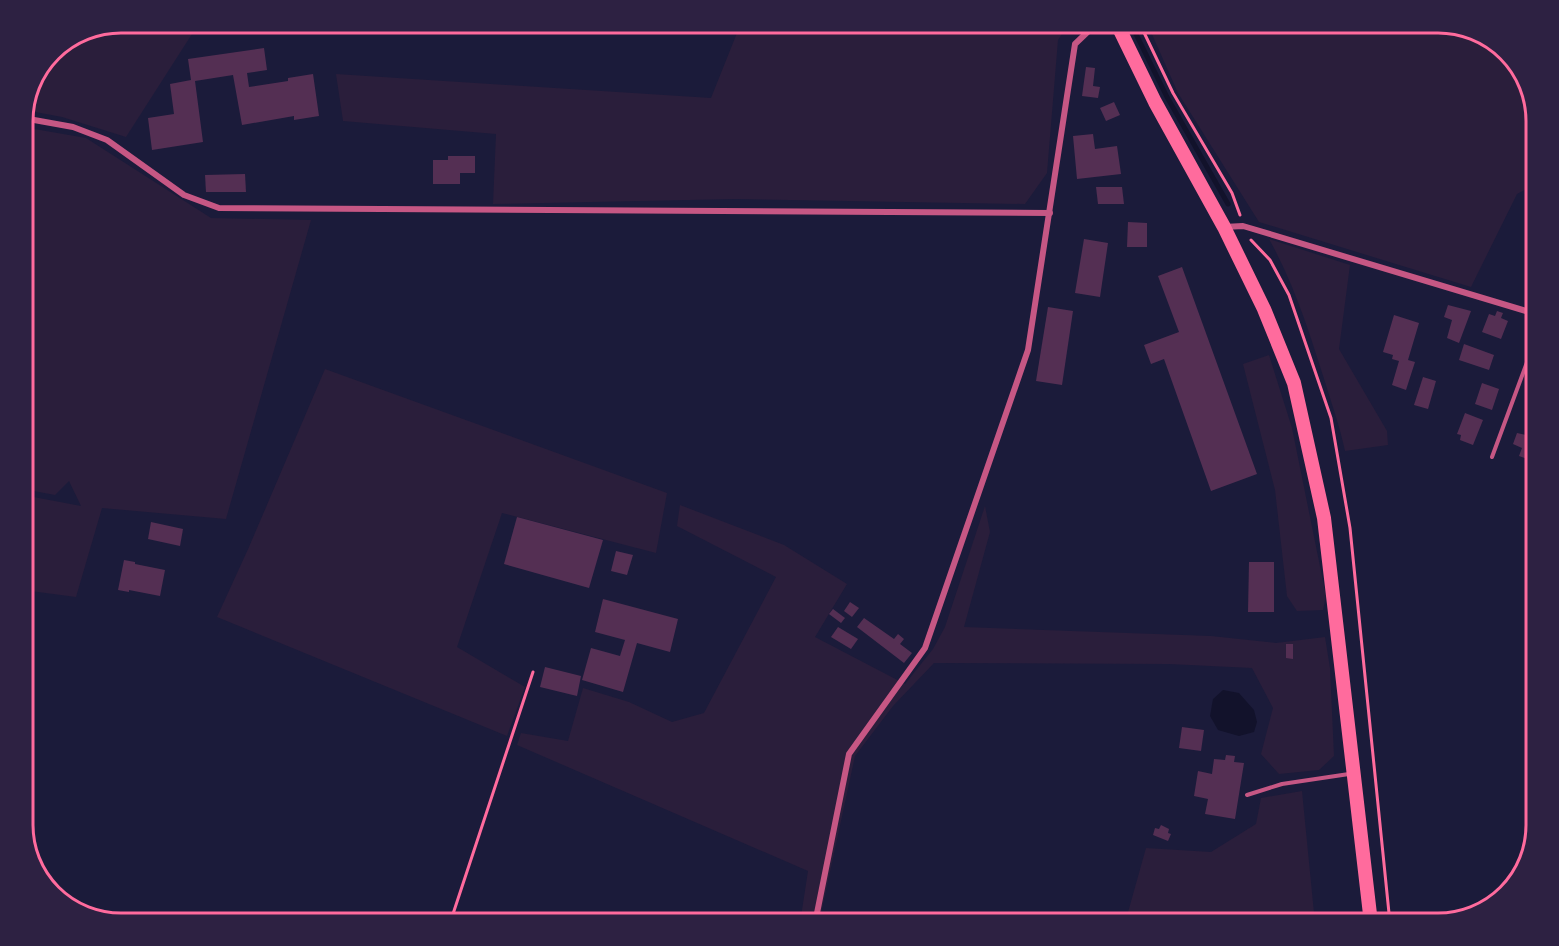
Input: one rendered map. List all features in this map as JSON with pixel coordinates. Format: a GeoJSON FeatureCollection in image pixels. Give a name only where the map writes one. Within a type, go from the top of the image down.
{"type":"FeatureCollection","features":[{"type":"Feature","properties":{"kind":"main road"},"geometry":{"type":"LineString","coordinates":[[1121,33],[1155,102],[1224,227],[1264,309],[1294,383],[1324,518],[1370,913]]}},
{"type":"Feature","properties":{"kind":"street"},"geometry":{"type":"LineString","coordinates":[[817,913],[849,754],[926,648],[1028,350],[1075,44],[1086,33]]}},
{"type":"Feature","properties":{"kind":"street"},"geometry":{"type":"LineString","coordinates":[[33,120],[73,127],[107,140],[184,195],[219,208],[1050,213]]}},
{"type":"Feature","properties":{"kind":"street"},"geometry":{"type":"LineString","coordinates":[[1224,227],[1244,226],[1526,311]]}},
{"type":"Feature","properties":{"kind":"lane"},"geometry":{"type":"LineString","coordinates":[[1492,457],[1526,365]]}},
{"type":"Feature","properties":{"kind":"lane"},"geometry":{"type":"LineString","coordinates":[[1247,795],[1282,784],[1355,774]]}},
{"type":"Feature","properties":{"kind":"path"},"geometry":{"type":"LineString","coordinates":[[454,913],[533,672]]}},
{"type":"Feature","properties":{"kind":"shaded area"},"geometry":{"type":"Polygon","coordinates":[[[193,33],[126,137],[62,117],[34,112],[36,98],[51,67],[77,45],[110,34],[193,33]]]}},
{"type":"Feature","properties":{"kind":"shaded area"},"geometry":{"type":"Polygon","coordinates":[[[737,33],[1063,33],[1058,40],[1047,173],[1025,204],[736,199],[493,204],[496,134],[343,121],[336,74],[711,98],[737,33]]]}},
{"type":"Feature","properties":{"kind":"shaded area"},"geometry":{"type":"Polygon","coordinates":[[[1151,33],[1438,33],[1461,36],[1492,51],[1517,82],[1526,115],[1526,189],[1517,194],[1471,287],[1259,222],[1178,93],[1151,33]]]}},
{"type":"Feature","properties":{"kind":"shaded area"},"geometry":{"type":"Polygon","coordinates":[[[33,129],[86,138],[211,218],[311,220],[226,519],[102,508],[76,597],[33,591],[33,497],[81,506],[69,481],[55,495],[33,491],[33,129]]]}},
{"type":"Feature","properties":{"kind":"shaded area"},"geometry":{"type":"Polygon","coordinates":[[[1269,239],[1350,265],[1339,349],[1387,431],[1388,445],[1345,451],[1301,310],[1269,239]]]}},
{"type":"Feature","properties":{"kind":"shaded area"},"geometry":{"type":"Polygon","coordinates":[[[1269,355],[1292,428],[1326,596],[1323,610],[1297,611],[1287,596],[1275,490],[1243,364],[1269,355]]]}},
{"type":"Feature","properties":{"kind":"shaded area"},"geometry":{"type":"Polygon","coordinates":[[[325,369],[667,493],[656,553],[502,513],[457,647],[525,687],[507,736],[217,617],[325,369]]]}},
{"type":"Feature","properties":{"kind":"shaded area"},"geometry":{"type":"Polygon","coordinates":[[[680,505],[784,545],[847,584],[815,637],[905,684],[933,649],[945,627],[985,506],[990,532],[964,627],[1211,636],[1276,643],[1325,637],[1330,668],[1334,756],[1319,770],[1279,774],[1261,754],[1273,708],[1252,668],[1169,664],[934,663],[893,706],[855,756],[821,913],[802,913],[808,871],[517,745],[521,733],[568,741],[583,688],[629,702],[672,722],[704,713],[776,577],[677,526],[680,505]]]}},
{"type":"Feature","properties":{"kind":"shaded area"},"geometry":{"type":"Polygon","coordinates":[[[1223,690],[1239,693],[1254,710],[1257,722],[1254,732],[1239,736],[1218,730],[1210,716],[1213,699],[1223,690]]]}},
{"type":"Feature","properties":{"kind":"shaded area"},"geometry":{"type":"Polygon","coordinates":[[[1302,791],[1314,913],[1128,913],[1146,848],[1211,852],[1256,824],[1261,798],[1302,791]]]}},
{"type":"Feature","properties":{"kind":"building"},"geometry":{"type":"Polygon","coordinates":[[[264,48],[267,70],[247,73],[249,87],[288,81],[288,78],[313,74],[319,116],[294,120],[294,116],[242,125],[233,75],[195,81],[203,142],[152,150],[148,118],[174,114],[170,84],[191,80],[188,59],[264,48]]]}},
{"type":"Feature","properties":{"kind":"building"},"geometry":{"type":"Polygon","coordinates":[[[1086,67],[1095,68],[1093,86],[1100,87],[1098,98],[1082,96],[1086,67]]]}},
{"type":"Feature","properties":{"kind":"building"},"geometry":{"type":"Polygon","coordinates":[[[1114,102],[1120,115],[1106,121],[1100,108],[1114,102]]]}},
{"type":"Feature","properties":{"kind":"building"},"geometry":{"type":"Polygon","coordinates":[[[1093,134],[1095,149],[1117,146],[1121,174],[1077,179],[1073,136],[1093,134]]]}},
{"type":"Feature","properties":{"kind":"building"},"geometry":{"type":"Polygon","coordinates":[[[448,156],[475,156],[475,173],[460,173],[460,184],[433,184],[433,160],[448,160],[448,156]]]}},
{"type":"Feature","properties":{"kind":"building"},"geometry":{"type":"Polygon","coordinates":[[[245,174],[246,192],[206,192],[205,175],[245,174]]]}},
{"type":"Feature","properties":{"kind":"building"},"geometry":{"type":"Polygon","coordinates":[[[1096,187],[1122,187],[1124,204],[1098,204],[1096,187]]]}},
{"type":"Feature","properties":{"kind":"building"},"geometry":{"type":"Polygon","coordinates":[[[1128,222],[1147,223],[1147,247],[1127,247],[1128,222]]]}},
{"type":"Feature","properties":{"kind":"building"},"geometry":{"type":"Polygon","coordinates":[[[1084,239],[1108,243],[1100,297],[1075,293],[1084,239]]]}},
{"type":"Feature","properties":{"kind":"building"},"geometry":{"type":"Polygon","coordinates":[[[1182,267],[1257,474],[1211,491],[1164,359],[1151,364],[1144,345],[1179,332],[1158,276],[1182,267]]]}},
{"type":"Feature","properties":{"kind":"building"},"geometry":{"type":"Polygon","coordinates":[[[1448,305],[1471,311],[1459,343],[1447,338],[1452,320],[1444,317],[1448,305]]]}},
{"type":"Feature","properties":{"kind":"building"},"geometry":{"type":"Polygon","coordinates":[[[1048,307],[1073,311],[1062,385],[1036,381],[1048,307]]]}},
{"type":"Feature","properties":{"kind":"building"},"geometry":{"type":"Polygon","coordinates":[[[1497,311],[1503,313],[1501,318],[1508,321],[1501,339],[1482,332],[1489,314],[1495,316],[1497,311]]]}},
{"type":"Feature","properties":{"kind":"building"},"geometry":{"type":"Polygon","coordinates":[[[1394,315],[1419,323],[1408,360],[1415,362],[1406,390],[1392,385],[1399,361],[1392,359],[1393,355],[1383,352],[1394,315]]]}},
{"type":"Feature","properties":{"kind":"building"},"geometry":{"type":"Polygon","coordinates":[[[1464,344],[1494,355],[1489,370],[1459,360],[1464,344]]]}},
{"type":"Feature","properties":{"kind":"building"},"geometry":{"type":"Polygon","coordinates":[[[1423,377],[1436,381],[1428,409],[1414,405],[1423,377]]]}},
{"type":"Feature","properties":{"kind":"building"},"geometry":{"type":"Polygon","coordinates":[[[1482,383],[1499,389],[1492,410],[1475,404],[1482,383]]]}},
{"type":"Feature","properties":{"kind":"building"},"geometry":{"type":"Polygon","coordinates":[[[1465,413],[1483,420],[1473,445],[1460,440],[1461,435],[1457,434],[1465,413]]]}},
{"type":"Feature","properties":{"kind":"building"},"geometry":{"type":"Polygon","coordinates":[[[1517,433],[1526,435],[1526,458],[1519,456],[1522,448],[1513,444],[1517,433]]]}},
{"type":"Feature","properties":{"kind":"building"},"geometry":{"type":"Polygon","coordinates":[[[517,517],[603,540],[589,588],[504,564],[517,517]]]}},
{"type":"Feature","properties":{"kind":"building"},"geometry":{"type":"Polygon","coordinates":[[[151,522],[183,529],[180,546],[148,539],[151,522]]]}},
{"type":"Feature","properties":{"kind":"building"},"geometry":{"type":"Polygon","coordinates":[[[616,551],[633,555],[627,575],[611,571],[616,551]]]}},
{"type":"Feature","properties":{"kind":"building"},"geometry":{"type":"Polygon","coordinates":[[[124,560],[165,570],[160,596],[118,590],[124,560]]]}},
{"type":"Feature","properties":{"kind":"building"},"geometry":{"type":"Polygon","coordinates":[[[1249,562],[1274,562],[1274,612],[1248,612],[1249,562]]]}},
{"type":"Feature","properties":{"kind":"building"},"geometry":{"type":"Polygon","coordinates":[[[603,599],[678,619],[670,652],[637,643],[623,692],[582,680],[591,648],[620,656],[625,640],[595,632],[603,599]]]}},
{"type":"Feature","properties":{"kind":"building"},"geometry":{"type":"Polygon","coordinates":[[[850,602],[859,608],[852,617],[844,611],[850,602]]]}},
{"type":"Feature","properties":{"kind":"building"},"geometry":{"type":"Polygon","coordinates":[[[833,609],[845,618],[841,623],[829,614],[833,609]]]}},
{"type":"Feature","properties":{"kind":"building"},"geometry":{"type":"Polygon","coordinates":[[[864,618],[894,639],[898,634],[904,639],[900,644],[912,653],[904,663],[857,627],[864,618]]]}},
{"type":"Feature","properties":{"kind":"building"},"geometry":{"type":"Polygon","coordinates":[[[838,627],[858,639],[851,649],[831,637],[838,627]]]}},
{"type":"Feature","properties":{"kind":"building"},"geometry":{"type":"Polygon","coordinates":[[[1286,644],[1293,644],[1293,659],[1286,658],[1286,644]]]}},
{"type":"Feature","properties":{"kind":"building"},"geometry":{"type":"Polygon","coordinates":[[[545,667],[581,676],[577,696],[540,687],[545,667]]]}},
{"type":"Feature","properties":{"kind":"building"},"geometry":{"type":"Polygon","coordinates":[[[1182,727],[1204,730],[1201,751],[1179,748],[1182,727]]]}},
{"type":"Feature","properties":{"kind":"building"},"geometry":{"type":"Polygon","coordinates":[[[1226,755],[1235,756],[1234,762],[1244,763],[1235,819],[1205,814],[1208,799],[1194,796],[1198,771],[1212,774],[1214,759],[1225,760],[1226,755]]]}},
{"type":"Feature","properties":{"kind":"building"},"geometry":{"type":"Polygon","coordinates":[[[1161,825],[1169,829],[1168,833],[1171,834],[1168,841],[1153,835],[1155,828],[1159,829],[1161,825]]]}},
{"type":"Feature","properties":{"kind":"waterway"},"geometry":{"type":"LineString","coordinates":[[1135,33],[1167,97],[1228,204]]}}]}
